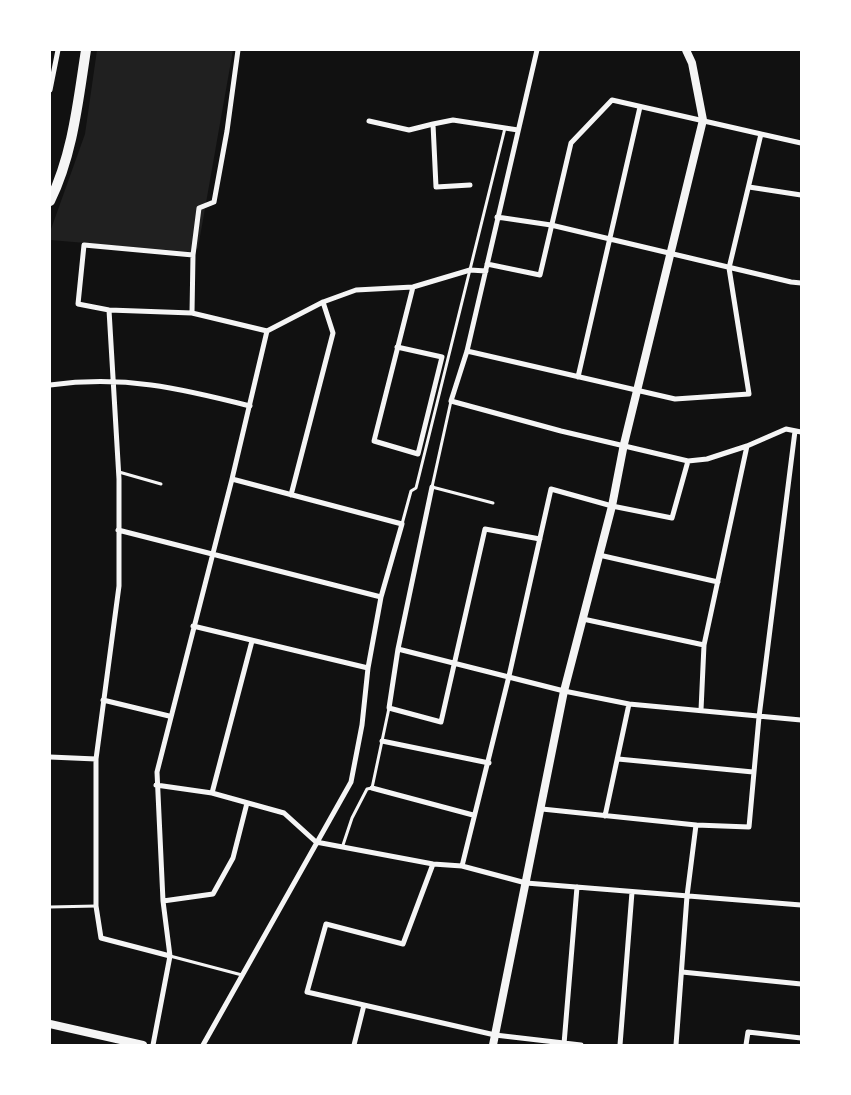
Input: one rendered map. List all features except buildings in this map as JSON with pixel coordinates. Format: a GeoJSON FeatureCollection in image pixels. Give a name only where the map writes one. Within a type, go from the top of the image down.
{"type":"FeatureCollection","features":[{"type":"Feature","properties":{"kind":"main road"},"geometry":{"type":"LineString","coordinates":[[50,202],[58,183],[73,132],[86,50]]}},
{"type":"Feature","properties":{"kind":"street"},"geometry":{"type":"LineString","coordinates":[[50,90],[58,50]]}},
{"type":"Feature","properties":{"kind":"street"},"geometry":{"type":"LineString","coordinates":[[192,313],[193,255],[199,208],[214,202],[227,131],[238,50]]}},
{"type":"Feature","properties":{"kind":"street"},"geometry":{"type":"LineString","coordinates":[[537,50],[467,350],[451,400],[561,431],[624,444],[688,461],[707,459],[747,446],[786,430],[798,432],[759,717],[750,827],[696,825],[542,809]]}},
{"type":"Feature","properties":{"kind":"street"},"geometry":{"type":"LineString","coordinates":[[493,1045],[542,809],[564,691],[612,506],[624,444],[703,120],[696,79],[686,50]]}},
{"type":"Feature","properties":{"kind":"street"},"geometry":{"type":"LineString","coordinates":[[487,264],[540,275],[571,142],[612,100],[801,143]]}},
{"type":"Feature","properties":{"kind":"street"},"geometry":{"type":"LineString","coordinates":[[578,377],[640,107]]}},
{"type":"Feature","properties":{"kind":"street"},"geometry":{"type":"LineString","coordinates":[[369,121],[409,130],[453,120],[518,130]]}},
{"type":"Feature","properties":{"kind":"street"},"geometry":{"type":"LineString","coordinates":[[433,124],[436,187],[470,185]]}},
{"type":"Feature","properties":{"kind":"street"},"geometry":{"type":"LineString","coordinates":[[467,350],[675,399],[749,394],[729,268],[761,134]]}},
{"type":"Feature","properties":{"kind":"street"},"geometry":{"type":"LineString","coordinates":[[749,187],[801,196]]}},
{"type":"Feature","properties":{"kind":"street"},"geometry":{"type":"LineString","coordinates":[[497,216],[551,225],[729,268],[801,283]]}},
{"type":"Feature","properties":{"kind":"street"},"geometry":{"type":"LineString","coordinates":[[193,255],[84,246],[78,304],[108,310],[192,313],[267,331],[323,302],[356,290],[413,287],[470,270],[486,271]]}},
{"type":"Feature","properties":{"kind":"street"},"geometry":{"type":"LineString","coordinates":[[397,347],[442,357],[418,454],[374,441],[397,347],[413,287]]}},
{"type":"Feature","properties":{"kind":"street"},"geometry":{"type":"LineString","coordinates":[[291,495],[333,333],[323,302]]}},
{"type":"Feature","properties":{"kind":"street"},"geometry":{"type":"LineString","coordinates":[[108,310],[119,472],[119,586],[96,759],[96,906],[101,938],[170,956]]}},
{"type":"Feature","properties":{"kind":"street"},"geometry":{"type":"LineString","coordinates":[[153,1045],[170,956],[163,901],[156,785],[169,716],[232,479],[267,331]]}},
{"type":"Feature","properties":{"kind":"street"},"geometry":{"type":"LineString","coordinates":[[50,385],[112,380],[180,388],[250,406]]}},
{"type":"Feature","properties":{"kind":"street"},"geometry":{"type":"LineString","coordinates":[[701,710],[704,645],[747,446]]}},
{"type":"Feature","properties":{"kind":"street"},"geometry":{"type":"LineString","coordinates":[[462,866],[473,816],[489,763],[551,489],[612,506],[672,518],[688,461]]}},
{"type":"Feature","properties":{"kind":"street"},"geometry":{"type":"LineString","coordinates":[[203,1045],[351,782],[362,725],[368,668],[381,597],[402,524],[232,479]]}},
{"type":"Feature","properties":{"kind":"street"},"geometry":{"type":"LineString","coordinates":[[432,487],[398,649],[388,708],[441,722],[485,529],[540,539]]}},
{"type":"Feature","properties":{"kind":"street"},"geometry":{"type":"LineString","coordinates":[[118,530],[381,597]]}},
{"type":"Feature","properties":{"kind":"street"},"geometry":{"type":"LineString","coordinates":[[599,555],[718,582]]}},
{"type":"Feature","properties":{"kind":"street"},"geometry":{"type":"LineString","coordinates":[[583,618],[704,645]]}},
{"type":"Feature","properties":{"kind":"street"},"geometry":{"type":"LineString","coordinates":[[193,626],[368,668]]}},
{"type":"Feature","properties":{"kind":"street"},"geometry":{"type":"LineString","coordinates":[[212,793],[252,641]]}},
{"type":"Feature","properties":{"kind":"street"},"geometry":{"type":"LineString","coordinates":[[398,649],[564,691],[629,704],[801,720]]}},
{"type":"Feature","properties":{"kind":"street"},"geometry":{"type":"LineString","coordinates":[[103,700],[169,716]]}},
{"type":"Feature","properties":{"kind":"street"},"geometry":{"type":"LineString","coordinates":[[605,816],[629,704]]}},
{"type":"Feature","properties":{"kind":"street"},"geometry":{"type":"LineString","coordinates":[[382,741],[489,763]]}},
{"type":"Feature","properties":{"kind":"street"},"geometry":{"type":"LineString","coordinates":[[50,757],[96,759]]}},
{"type":"Feature","properties":{"kind":"street"},"geometry":{"type":"LineString","coordinates":[[618,758],[754,772]]}},
{"type":"Feature","properties":{"kind":"street"},"geometry":{"type":"LineString","coordinates":[[156,785],[212,793],[284,813],[316,842],[343,845],[433,864],[462,866],[526,883],[801,905]]}},
{"type":"Feature","properties":{"kind":"street"},"geometry":{"type":"LineString","coordinates":[[372,788],[473,816]]}},
{"type":"Feature","properties":{"kind":"street"},"geometry":{"type":"LineString","coordinates":[[163,901],[213,894],[233,858],[247,803]]}},
{"type":"Feature","properties":{"kind":"street"},"geometry":{"type":"LineString","coordinates":[[676,1045],[687,896],[696,825]]}},
{"type":"Feature","properties":{"kind":"street"},"geometry":{"type":"LineString","coordinates":[[433,864],[404,944],[326,924],[307,992],[495,1036],[581,1045]]}},
{"type":"Feature","properties":{"kind":"street"},"geometry":{"type":"LineString","coordinates":[[564,1044],[577,887]]}},
{"type":"Feature","properties":{"kind":"street"},"geometry":{"type":"LineString","coordinates":[[620,1045],[632,892]]}},
{"type":"Feature","properties":{"kind":"street"},"geometry":{"type":"LineString","coordinates":[[682,972],[801,984]]}},
{"type":"Feature","properties":{"kind":"street"},"geometry":{"type":"LineString","coordinates":[[354,1045],[364,1005]]}},
{"type":"Feature","properties":{"kind":"street"},"geometry":{"type":"LineString","coordinates":[[50,1024],[143,1045]]}},
{"type":"Feature","properties":{"kind":"street"},"geometry":{"type":"LineString","coordinates":[[746,1045],[748,1032],[801,1038]]}},
{"type":"Feature","properties":{"kind":"lane"},"geometry":{"type":"LineString","coordinates":[[402,524],[411,491],[416,488],[505,128]]}},
{"type":"Feature","properties":{"kind":"lane"},"geometry":{"type":"LineString","coordinates":[[451,400],[432,487],[493,503]]}},
{"type":"Feature","properties":{"kind":"lane"},"geometry":{"type":"LineString","coordinates":[[119,472],[161,484]]}},
{"type":"Feature","properties":{"kind":"lane"},"geometry":{"type":"LineString","coordinates":[[343,845],[352,818],[367,789],[372,788],[388,708]]}},
{"type":"Feature","properties":{"kind":"lane"},"geometry":{"type":"LineString","coordinates":[[50,907],[96,906]]}},
{"type":"Feature","properties":{"kind":"lane"},"geometry":{"type":"LineString","coordinates":[[170,956],[243,975]]}},
{"type":"Feature","properties":{"kind":"shaded area"},"geometry":{"type":"Polygon","coordinates":[[[97,50],[233,50],[198,248],[192,252],[50,240],[50,232],[85,134],[97,50]]]}}]}
